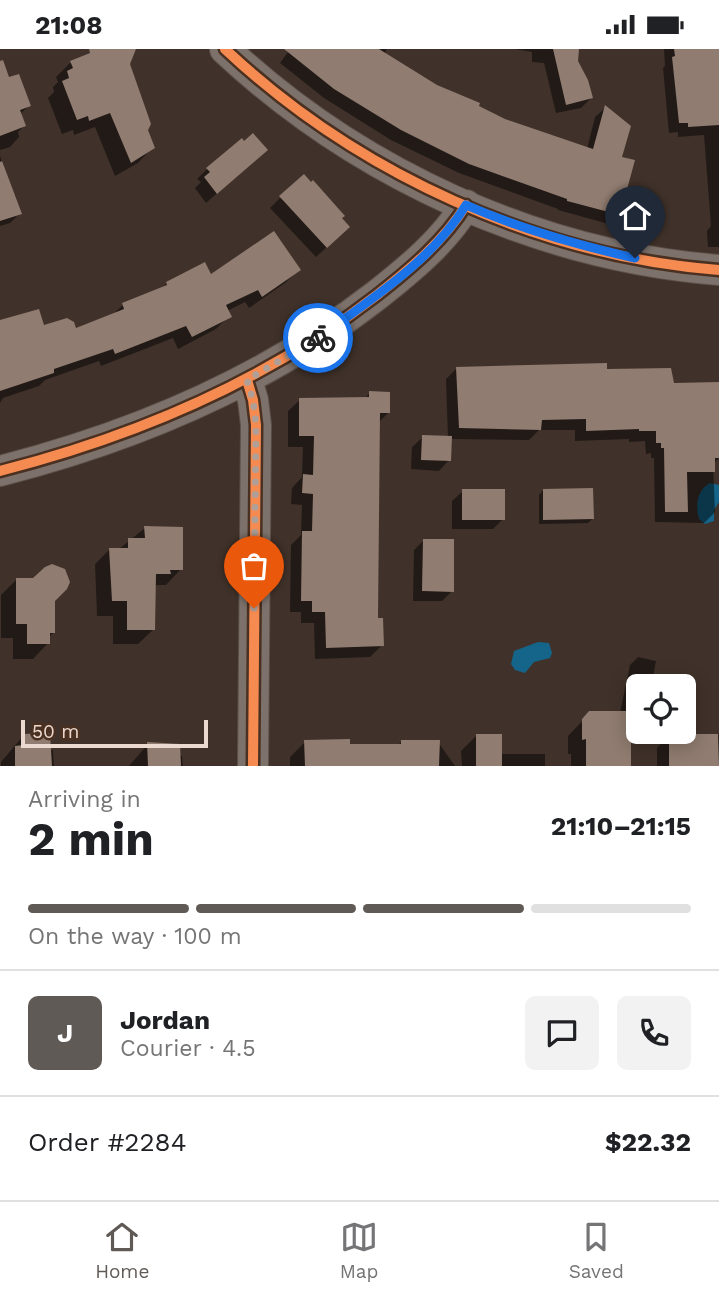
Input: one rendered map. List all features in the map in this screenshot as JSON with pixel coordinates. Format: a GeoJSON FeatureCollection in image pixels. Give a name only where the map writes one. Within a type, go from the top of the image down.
{"type":"FeatureCollection","features":[{"type":"Feature","properties":{"kind":"street"},"geometry":{"type":"LineString","coordinates":[[225,49],[285,99],[344,141],[419,183],[466,205],[508,223],[576,244],[650,262],[719,270]]}},
{"type":"Feature","properties":{"kind":"street"},"geometry":{"type":"LineString","coordinates":[[0,471],[103,442],[208,400],[247,380],[312,342],[394,282],[449,231],[466,205]]}},
{"type":"Feature","properties":{"kind":"street"},"geometry":{"type":"LineString","coordinates":[[247,380],[256,425],[253,766]]}},
{"type":"Feature","properties":{"kind":"water"},"geometry":{"type":"Polygon","coordinates":[[[710,483],[719,485],[719,502],[714,510],[714,521],[705,524],[699,519],[697,503],[702,490],[710,483]]]}},
{"type":"Feature","properties":{"kind":"water"},"geometry":{"type":"Polygon","coordinates":[[[538,642],[549,643],[552,653],[550,658],[534,662],[525,673],[515,670],[511,664],[514,651],[538,642]]]}},
{"type":"Feature","properties":{"kind":"building"},"geometry":{"type":"Polygon","coordinates":[[[89,49],[136,49],[130,64],[151,124],[148,130],[155,148],[131,163],[110,113],[89,121],[88,116],[77,120],[62,81],[69,78],[67,71],[73,68],[70,61],[90,53],[89,49]]]}},
{"type":"Feature","properties":{"kind":"building"},"geometry":{"type":"Polygon","coordinates":[[[284,49],[379,49],[437,85],[480,103],[479,106],[505,119],[593,149],[605,105],[631,126],[622,157],[635,160],[620,215],[567,201],[469,164],[401,130],[334,89],[284,49]]]}},
{"type":"Feature","properties":{"kind":"building"},"geometry":{"type":"Polygon","coordinates":[[[553,49],[579,49],[578,61],[588,80],[593,98],[566,105],[553,49]]]}},
{"type":"Feature","properties":{"kind":"building"},"geometry":{"type":"Polygon","coordinates":[[[674,49],[719,49],[719,125],[688,127],[688,123],[679,123],[672,57],[675,56],[674,49]]]}},
{"type":"Feature","properties":{"kind":"building"},"geometry":{"type":"Polygon","coordinates":[[[3,60],[9,77],[19,74],[31,106],[20,110],[26,126],[0,136],[0,61],[3,60]]]}},
{"type":"Feature","properties":{"kind":"building"},"geometry":{"type":"Polygon","coordinates":[[[253,133],[268,150],[217,194],[204,177],[210,172],[206,168],[242,138],[244,141],[253,133]]]}},
{"type":"Feature","properties":{"kind":"building"},"geometry":{"type":"Polygon","coordinates":[[[2,161],[22,214],[0,221],[0,162],[2,161]]]}},
{"type":"Feature","properties":{"kind":"building"},"geometry":{"type":"Polygon","coordinates":[[[304,174],[311,182],[313,180],[345,216],[342,218],[350,227],[327,248],[279,196],[304,174]]]}},
{"type":"Feature","properties":{"kind":"building"},"geometry":{"type":"Polygon","coordinates":[[[274,231],[301,270],[262,297],[258,290],[226,305],[232,317],[192,337],[186,326],[115,354],[113,349],[0,391],[0,320],[39,309],[44,325],[67,318],[74,322],[76,328],[124,309],[122,303],[167,285],[166,282],[205,262],[211,274],[274,231]]]}},
{"type":"Feature","properties":{"kind":"building"},"geometry":{"type":"Polygon","coordinates":[[[607,363],[607,369],[671,368],[674,383],[719,382],[719,458],[715,458],[715,472],[687,472],[688,512],[665,512],[664,448],[661,448],[661,443],[656,443],[656,431],[586,431],[586,419],[542,420],[541,430],[459,428],[456,367],[607,363]]]}},
{"type":"Feature","properties":{"kind":"building"},"geometry":{"type":"Polygon","coordinates":[[[369,391],[390,392],[390,413],[380,413],[378,618],[383,618],[384,646],[326,648],[325,612],[312,612],[312,601],[301,601],[302,531],[312,531],[313,494],[302,493],[303,474],[313,475],[314,436],[299,436],[299,398],[369,397],[369,391]]]}},
{"type":"Feature","properties":{"kind":"building"},"geometry":{"type":"Polygon","coordinates":[[[422,435],[452,436],[451,461],[421,460],[422,435]]]}},
{"type":"Feature","properties":{"kind":"building"},"geometry":{"type":"Polygon","coordinates":[[[593,488],[594,519],[543,520],[543,489],[593,488]]]}},
{"type":"Feature","properties":{"kind":"building"},"geometry":{"type":"Polygon","coordinates":[[[462,489],[505,489],[505,520],[462,520],[462,489]]]}},
{"type":"Feature","properties":{"kind":"building"},"geometry":{"type":"Polygon","coordinates":[[[144,526],[183,527],[183,570],[170,570],[171,574],[156,574],[155,630],[127,630],[127,601],[112,601],[109,548],[128,548],[128,538],[145,538],[144,526]]]}},
{"type":"Feature","properties":{"kind":"building"},"geometry":{"type":"Polygon","coordinates":[[[423,539],[454,539],[454,592],[422,591],[423,539]]]}},
{"type":"Feature","properties":{"kind":"building"},"geometry":{"type":"Polygon","coordinates":[[[52,564],[65,569],[70,582],[55,601],[55,633],[50,633],[50,644],[27,644],[27,624],[16,624],[16,578],[33,578],[52,564]]]}},
{"type":"Feature","properties":{"kind":"building"},"geometry":{"type":"Polygon","coordinates":[[[589,711],[626,711],[626,744],[631,744],[631,766],[586,766],[586,739],[582,740],[582,719],[589,711]]]}},
{"type":"Feature","properties":{"kind":"building"},"geometry":{"type":"Polygon","coordinates":[[[50,733],[52,766],[15,766],[15,746],[23,745],[23,734],[50,733]]]}},
{"type":"Feature","properties":{"kind":"building"},"geometry":{"type":"Polygon","coordinates":[[[476,734],[502,734],[502,766],[476,766],[476,734]]]}},
{"type":"Feature","properties":{"kind":"building"},"geometry":{"type":"Polygon","coordinates":[[[696,734],[718,734],[719,766],[669,766],[669,744],[696,744],[696,734]]]}},
{"type":"Feature","properties":{"kind":"building"},"geometry":{"type":"Polygon","coordinates":[[[350,739],[350,744],[401,744],[401,740],[440,740],[439,766],[305,766],[304,740],[350,739]]]}},
{"type":"Feature","properties":{"kind":"building"},"geometry":{"type":"Polygon","coordinates":[[[147,742],[180,744],[181,766],[148,766],[147,742]]]}},
{"type":"Feature","properties":{"kind":"cycle path"},"geometry":{"type":"LineString","coordinates":[[225,49],[277,94],[332,134],[392,170],[454,201],[518,227],[584,247],[651,262],[719,270]]}},
{"type":"Feature","properties":{"kind":"cycle path"},"geometry":{"type":"LineString","coordinates":[[0,471],[51,457],[150,423],[245,380],[334,326],[377,295],[426,254],[466,205]]}},
{"type":"Feature","properties":{"kind":"cycle path"},"geometry":{"type":"LineString","coordinates":[[247,380],[256,425],[253,766]]}},
{"type":"Feature","properties":{"kind":"way so far"},"geometry":{"type":"LineString","coordinates":[[254,608],[256,425],[255,409],[247,380],[318,338]]}},
{"type":"Feature","properties":{"kind":"route"},"geometry":{"type":"LineString","coordinates":[[318,338],[394,282],[449,231],[466,205],[556,239],[635,258]]}}]}
